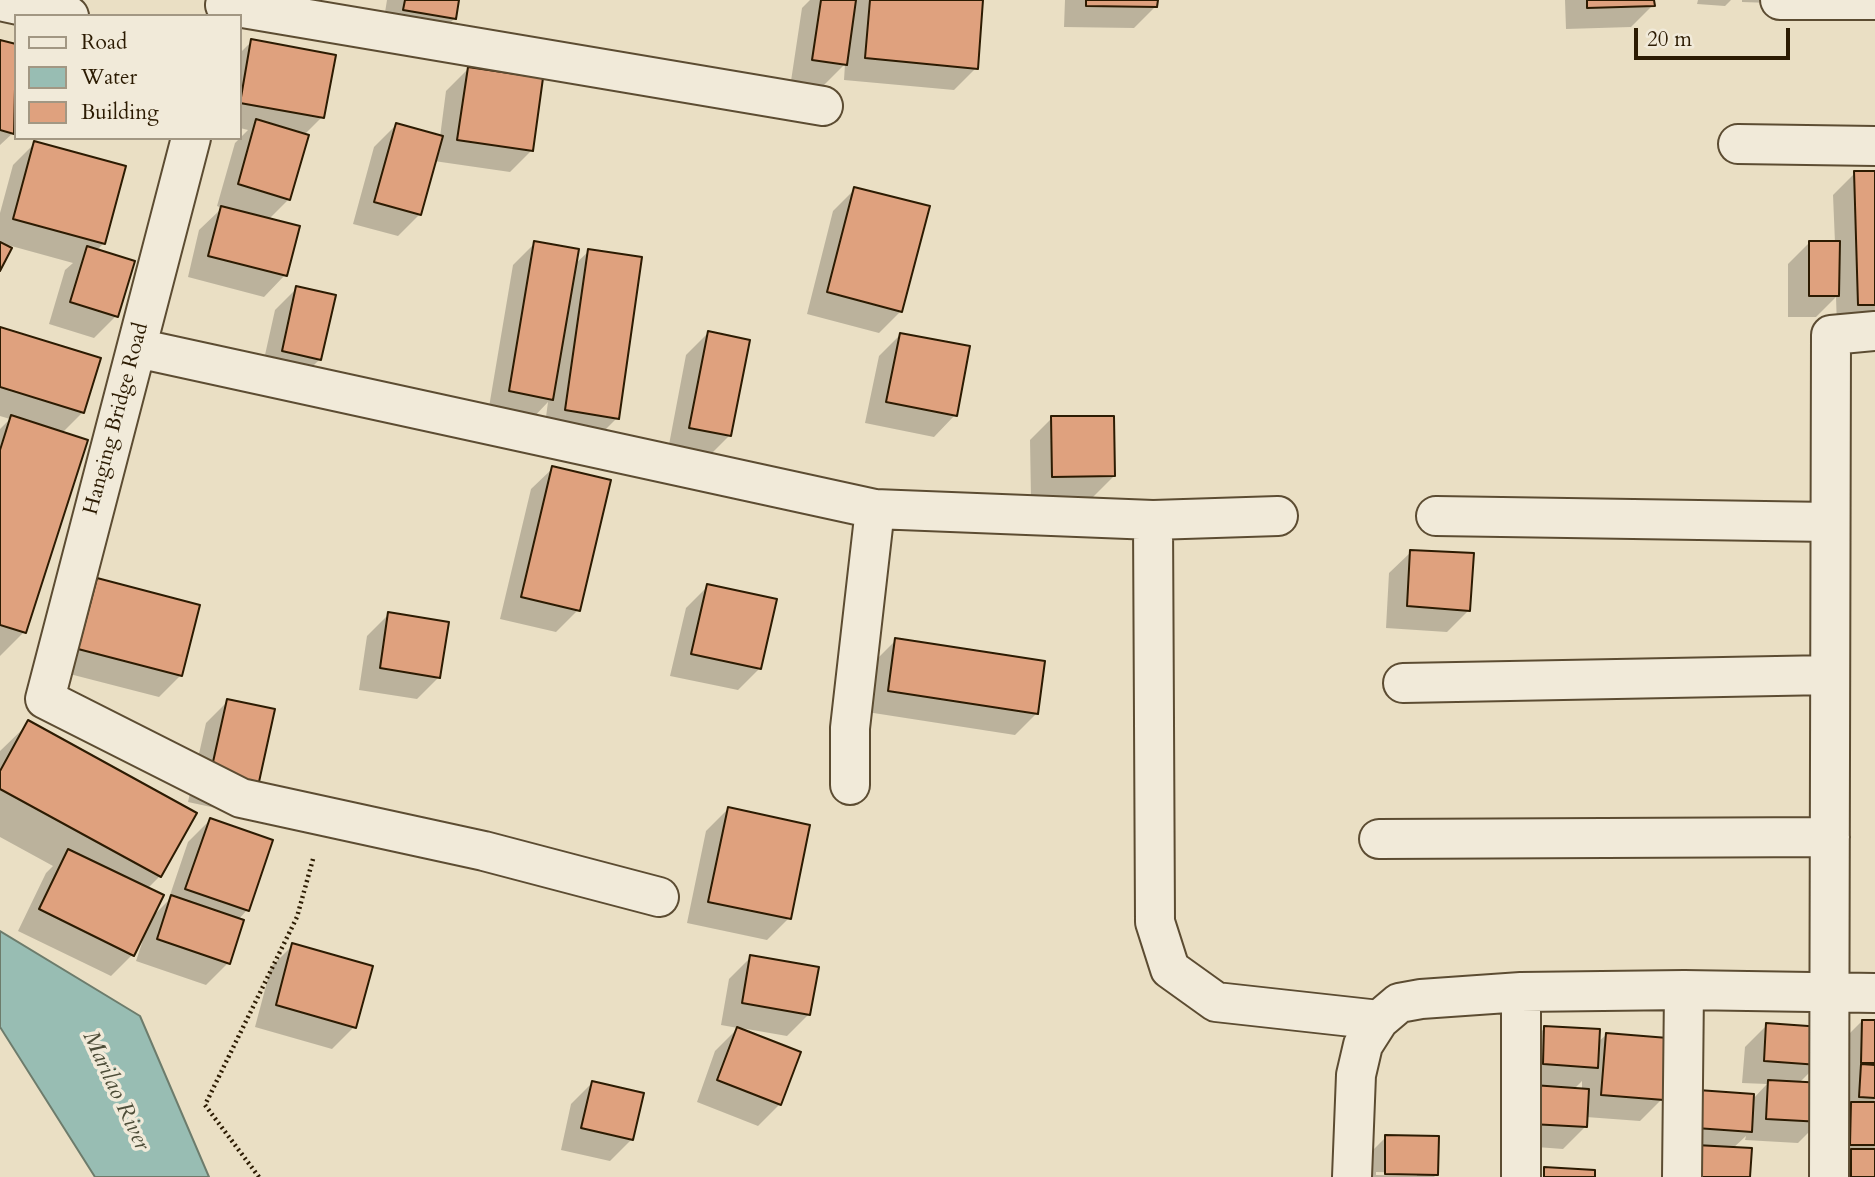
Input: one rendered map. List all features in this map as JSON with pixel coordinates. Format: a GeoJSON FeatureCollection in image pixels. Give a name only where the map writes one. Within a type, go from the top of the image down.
{"type":"FeatureCollection","features":[{"type":"Feature","properties":{"kind":"street"},"geometry":{"type":"LineString","coordinates":[[1780,0],[1875,0]]}},
{"type":"Feature","properties":{"kind":"street"},"geometry":{"type":"LineString","coordinates":[[0,1],[60,14]]}},
{"type":"Feature","properties":{"kind":"street"},"geometry":{"type":"LineString","coordinates":[[225,7],[823,106]]}},
{"type":"Feature","properties":{"kind":"street","name":"Hanging Bridge Road"},"geometry":{"type":"LineString","coordinates":[[190,140],[45,699],[241,798],[324,816]]}},
{"type":"Feature","properties":{"kind":"street"},"geometry":{"type":"LineString","coordinates":[[1738,144],[1875,146]]}},
{"type":"Feature","properties":{"kind":"street"},"geometry":{"type":"LineString","coordinates":[[1829,1177],[1831,335],[1875,331]]}},
{"type":"Feature","properties":{"kind":"street"},"geometry":{"type":"LineString","coordinates":[[137,348],[875,509],[1153,520],[1279,516]]}},
{"type":"Feature","properties":{"kind":"street"},"geometry":{"type":"LineString","coordinates":[[850,785],[850,728],[875,509]]}},
{"type":"Feature","properties":{"kind":"street"},"geometry":{"type":"LineString","coordinates":[[1436,516],[1830,522]]}},
{"type":"Feature","properties":{"kind":"street"},"geometry":{"type":"LineString","coordinates":[[1153,520],[1155,922],[1170,969],[1216,1002],[1379,1020]]}},
{"type":"Feature","properties":{"kind":"street"},"geometry":{"type":"LineString","coordinates":[[1404,683],[1830,675]]}},
{"type":"Feature","properties":{"kind":"street"},"geometry":{"type":"LineString","coordinates":[[324,816],[484,851],[659,897]]}},
{"type":"Feature","properties":{"kind":"street"},"geometry":{"type":"LineString","coordinates":[[1379,839],[1830,837]]}},
{"type":"Feature","properties":{"kind":"street"},"geometry":{"type":"LineString","coordinates":[[1352,1177],[1356,1075],[1363,1045],[1379,1020],[1399,1003],[1521,992],[1685,990],[1875,993]]}},
{"type":"Feature","properties":{"kind":"street"},"geometry":{"type":"LineString","coordinates":[[1682,1177],[1685,990]]}},
{"type":"Feature","properties":{"kind":"street"},"geometry":{"type":"LineString","coordinates":[[1521,992],[1521,1177]]}},
{"type":"Feature","properties":{"kind":"path"},"geometry":{"type":"LineString","coordinates":[[260,1177],[205,1105],[297,917],[324,816]]}},
{"type":"Feature","properties":{"kind":"water","name":"Marilao River"},"geometry":{"type":"Polygon","coordinates":[[[0,931],[140,1016],[209,1177],[95,1177],[0,1027],[0,931]]]}},
{"type":"Feature","properties":{"kind":"building"},"geometry":{"type":"Polygon","coordinates":[[[405,0],[459,0],[456,19],[403,10],[405,0]]]}},
{"type":"Feature","properties":{"kind":"building"},"geometry":{"type":"Polygon","coordinates":[[[821,0],[856,0],[847,65],[812,60],[821,0]]]}},
{"type":"Feature","properties":{"kind":"building"},"geometry":{"type":"Polygon","coordinates":[[[870,0],[983,0],[978,69],[865,58],[870,0]]]}},
{"type":"Feature","properties":{"kind":"building"},"geometry":{"type":"Polygon","coordinates":[[[1086,0],[1158,0],[1157,7],[1086,6],[1086,0]]]}},
{"type":"Feature","properties":{"kind":"building"},"geometry":{"type":"Polygon","coordinates":[[[1587,0],[1654,0],[1655,6],[1587,8],[1587,0]]]}},
{"type":"Feature","properties":{"kind":"building"},"geometry":{"type":"Polygon","coordinates":[[[251,39],[336,55],[324,118],[242,103],[251,39]]]}},
{"type":"Feature","properties":{"kind":"building"},"geometry":{"type":"Polygon","coordinates":[[[0,40],[14,44],[14,134],[0,130],[0,40]]]}},
{"type":"Feature","properties":{"kind":"building"},"geometry":{"type":"Polygon","coordinates":[[[468,67],[543,78],[533,151],[457,140],[468,67]]]}},
{"type":"Feature","properties":{"kind":"building"},"geometry":{"type":"Polygon","coordinates":[[[256,119],[309,135],[290,200],[238,184],[256,119]]]}},
{"type":"Feature","properties":{"kind":"building"},"geometry":{"type":"Polygon","coordinates":[[[396,123],[443,136],[421,215],[374,202],[396,123]]]}},
{"type":"Feature","properties":{"kind":"building"},"geometry":{"type":"Polygon","coordinates":[[[34,141],[126,166],[105,244],[13,219],[34,141]]]}},
{"type":"Feature","properties":{"kind":"building"},"geometry":{"type":"Polygon","coordinates":[[[1854,171],[1875,171],[1875,305],[1858,305],[1854,171]]]}},
{"type":"Feature","properties":{"kind":"building"},"geometry":{"type":"Polygon","coordinates":[[[854,187],[930,206],[902,312],[827,292],[854,187]]]}},
{"type":"Feature","properties":{"kind":"building"},"geometry":{"type":"Polygon","coordinates":[[[221,206],[300,226],[287,276],[208,256],[221,206]]]}},
{"type":"Feature","properties":{"kind":"building"},"geometry":{"type":"Polygon","coordinates":[[[534,241],[579,249],[553,400],[509,391],[534,241]]]}},
{"type":"Feature","properties":{"kind":"building"},"geometry":{"type":"Polygon","coordinates":[[[1809,241],[1840,241],[1839,296],[1809,296],[1809,241]]]}},
{"type":"Feature","properties":{"kind":"building"},"geometry":{"type":"Polygon","coordinates":[[[0,242],[12,248],[0,271],[0,242]]]}},
{"type":"Feature","properties":{"kind":"building"},"geometry":{"type":"Polygon","coordinates":[[[87,246],[135,261],[118,317],[70,302],[87,246]]]}},
{"type":"Feature","properties":{"kind":"building"},"geometry":{"type":"Polygon","coordinates":[[[588,249],[642,257],[619,419],[565,410],[588,249]]]}},
{"type":"Feature","properties":{"kind":"building"},"geometry":{"type":"Polygon","coordinates":[[[296,286],[336,295],[321,360],[282,351],[296,286]]]}},
{"type":"Feature","properties":{"kind":"building"},"geometry":{"type":"Polygon","coordinates":[[[0,327],[101,358],[84,413],[0,387],[0,327]]]}},
{"type":"Feature","properties":{"kind":"building"},"geometry":{"type":"Polygon","coordinates":[[[708,331],[750,340],[731,436],[689,428],[708,331]]]}},
{"type":"Feature","properties":{"kind":"building"},"geometry":{"type":"Polygon","coordinates":[[[900,333],[970,346],[957,416],[886,402],[900,333]]]}},
{"type":"Feature","properties":{"kind":"building"},"geometry":{"type":"Polygon","coordinates":[[[11,415],[88,440],[26,633],[0,625],[0,450],[11,415]]]}},
{"type":"Feature","properties":{"kind":"building"},"geometry":{"type":"Polygon","coordinates":[[[1051,416],[1114,416],[1115,476],[1052,477],[1051,416]]]}},
{"type":"Feature","properties":{"kind":"building"},"geometry":{"type":"Polygon","coordinates":[[[552,466],[611,480],[580,611],[521,597],[552,466]]]}},
{"type":"Feature","properties":{"kind":"building"},"geometry":{"type":"Polygon","coordinates":[[[1410,550],[1474,553],[1470,611],[1407,606],[1410,550]]]}},
{"type":"Feature","properties":{"kind":"building"},"geometry":{"type":"Polygon","coordinates":[[[97,578],[200,605],[182,676],[78,649],[97,578]]]}},
{"type":"Feature","properties":{"kind":"building"},"geometry":{"type":"Polygon","coordinates":[[[707,584],[777,599],[761,669],[691,654],[707,584]]]}},
{"type":"Feature","properties":{"kind":"building"},"geometry":{"type":"Polygon","coordinates":[[[388,612],[449,622],[440,678],[380,668],[388,612]]]}},
{"type":"Feature","properties":{"kind":"building"},"geometry":{"type":"Polygon","coordinates":[[[895,638],[1045,661],[1038,714],[888,691],[895,638]]]}},
{"type":"Feature","properties":{"kind":"building"},"geometry":{"type":"Polygon","coordinates":[[[227,699],[275,709],[257,791],[209,780],[227,699]]]}},
{"type":"Feature","properties":{"kind":"building"},"geometry":{"type":"Polygon","coordinates":[[[28,720],[197,813],[161,877],[0,789],[0,771],[28,720]]]}},
{"type":"Feature","properties":{"kind":"building"},"geometry":{"type":"Polygon","coordinates":[[[728,807],[810,825],[791,919],[708,902],[728,807]]]}},
{"type":"Feature","properties":{"kind":"building"},"geometry":{"type":"Polygon","coordinates":[[[210,818],[273,840],[249,911],[185,889],[210,818]]]}},
{"type":"Feature","properties":{"kind":"building"},"geometry":{"type":"Polygon","coordinates":[[[68,849],[164,895],[134,956],[39,909],[68,849]]]}},
{"type":"Feature","properties":{"kind":"building"},"geometry":{"type":"Polygon","coordinates":[[[171,895],[244,920],[230,964],[157,939],[171,895]]]}},
{"type":"Feature","properties":{"kind":"building"},"geometry":{"type":"Polygon","coordinates":[[[292,943],[373,966],[356,1028],[276,1005],[292,943]]]}},
{"type":"Feature","properties":{"kind":"building"},"geometry":{"type":"Polygon","coordinates":[[[750,955],[819,967],[810,1015],[742,1003],[750,955]]]}},
{"type":"Feature","properties":{"kind":"building"},"geometry":{"type":"Polygon","coordinates":[[[1862,1020],[1875,1020],[1875,1063],[1861,1063],[1862,1020]]]}},
{"type":"Feature","properties":{"kind":"building"},"geometry":{"type":"Polygon","coordinates":[[[1766,1023],[1822,1027],[1819,1065],[1764,1061],[1766,1023]]]}},
{"type":"Feature","properties":{"kind":"building"},"geometry":{"type":"Polygon","coordinates":[[[1544,1026],[1600,1029],[1598,1068],[1543,1064],[1544,1026]]]}},
{"type":"Feature","properties":{"kind":"building"},"geometry":{"type":"Polygon","coordinates":[[[737,1027],[801,1052],[781,1105],[717,1080],[737,1027]]]}},
{"type":"Feature","properties":{"kind":"building"},"geometry":{"type":"Polygon","coordinates":[[[1606,1033],[1668,1038],[1664,1100],[1601,1095],[1606,1033]]]}},
{"type":"Feature","properties":{"kind":"building"},"geometry":{"type":"Polygon","coordinates":[[[1861,1064],[1875,1065],[1875,1098],[1859,1097],[1861,1064]]]}},
{"type":"Feature","properties":{"kind":"building"},"geometry":{"type":"Polygon","coordinates":[[[1768,1080],[1824,1083],[1822,1122],[1766,1119],[1768,1080]]]}},
{"type":"Feature","properties":{"kind":"building"},"geometry":{"type":"Polygon","coordinates":[[[592,1081],[644,1093],[633,1140],[581,1128],[592,1081]]]}},
{"type":"Feature","properties":{"kind":"building"},"geometry":{"type":"Polygon","coordinates":[[[1533,1085],[1589,1089],[1587,1127],[1531,1124],[1533,1085]]]}},
{"type":"Feature","properties":{"kind":"building"},"geometry":{"type":"Polygon","coordinates":[[[1698,1090],[1754,1094],[1752,1132],[1696,1128],[1698,1090]]]}},
{"type":"Feature","properties":{"kind":"building"},"geometry":{"type":"Polygon","coordinates":[[[1851,1102],[1875,1102],[1875,1145],[1850,1145],[1851,1102]]]}},
{"type":"Feature","properties":{"kind":"building"},"geometry":{"type":"Polygon","coordinates":[[[1385,1135],[1439,1136],[1438,1175],[1385,1174],[1385,1135]]]}},
{"type":"Feature","properties":{"kind":"building"},"geometry":{"type":"Polygon","coordinates":[[[1696,1145],[1752,1148],[1750,1177],[1695,1177],[1696,1145]]]}},
{"type":"Feature","properties":{"kind":"building"},"geometry":{"type":"Polygon","coordinates":[[[1851,1149],[1875,1149],[1875,1177],[1851,1177],[1851,1149]]]}},
{"type":"Feature","properties":{"kind":"building"},"geometry":{"type":"Polygon","coordinates":[[[1544,1167],[1595,1170],[1595,1177],[1544,1177],[1544,1167]]]}}]}
